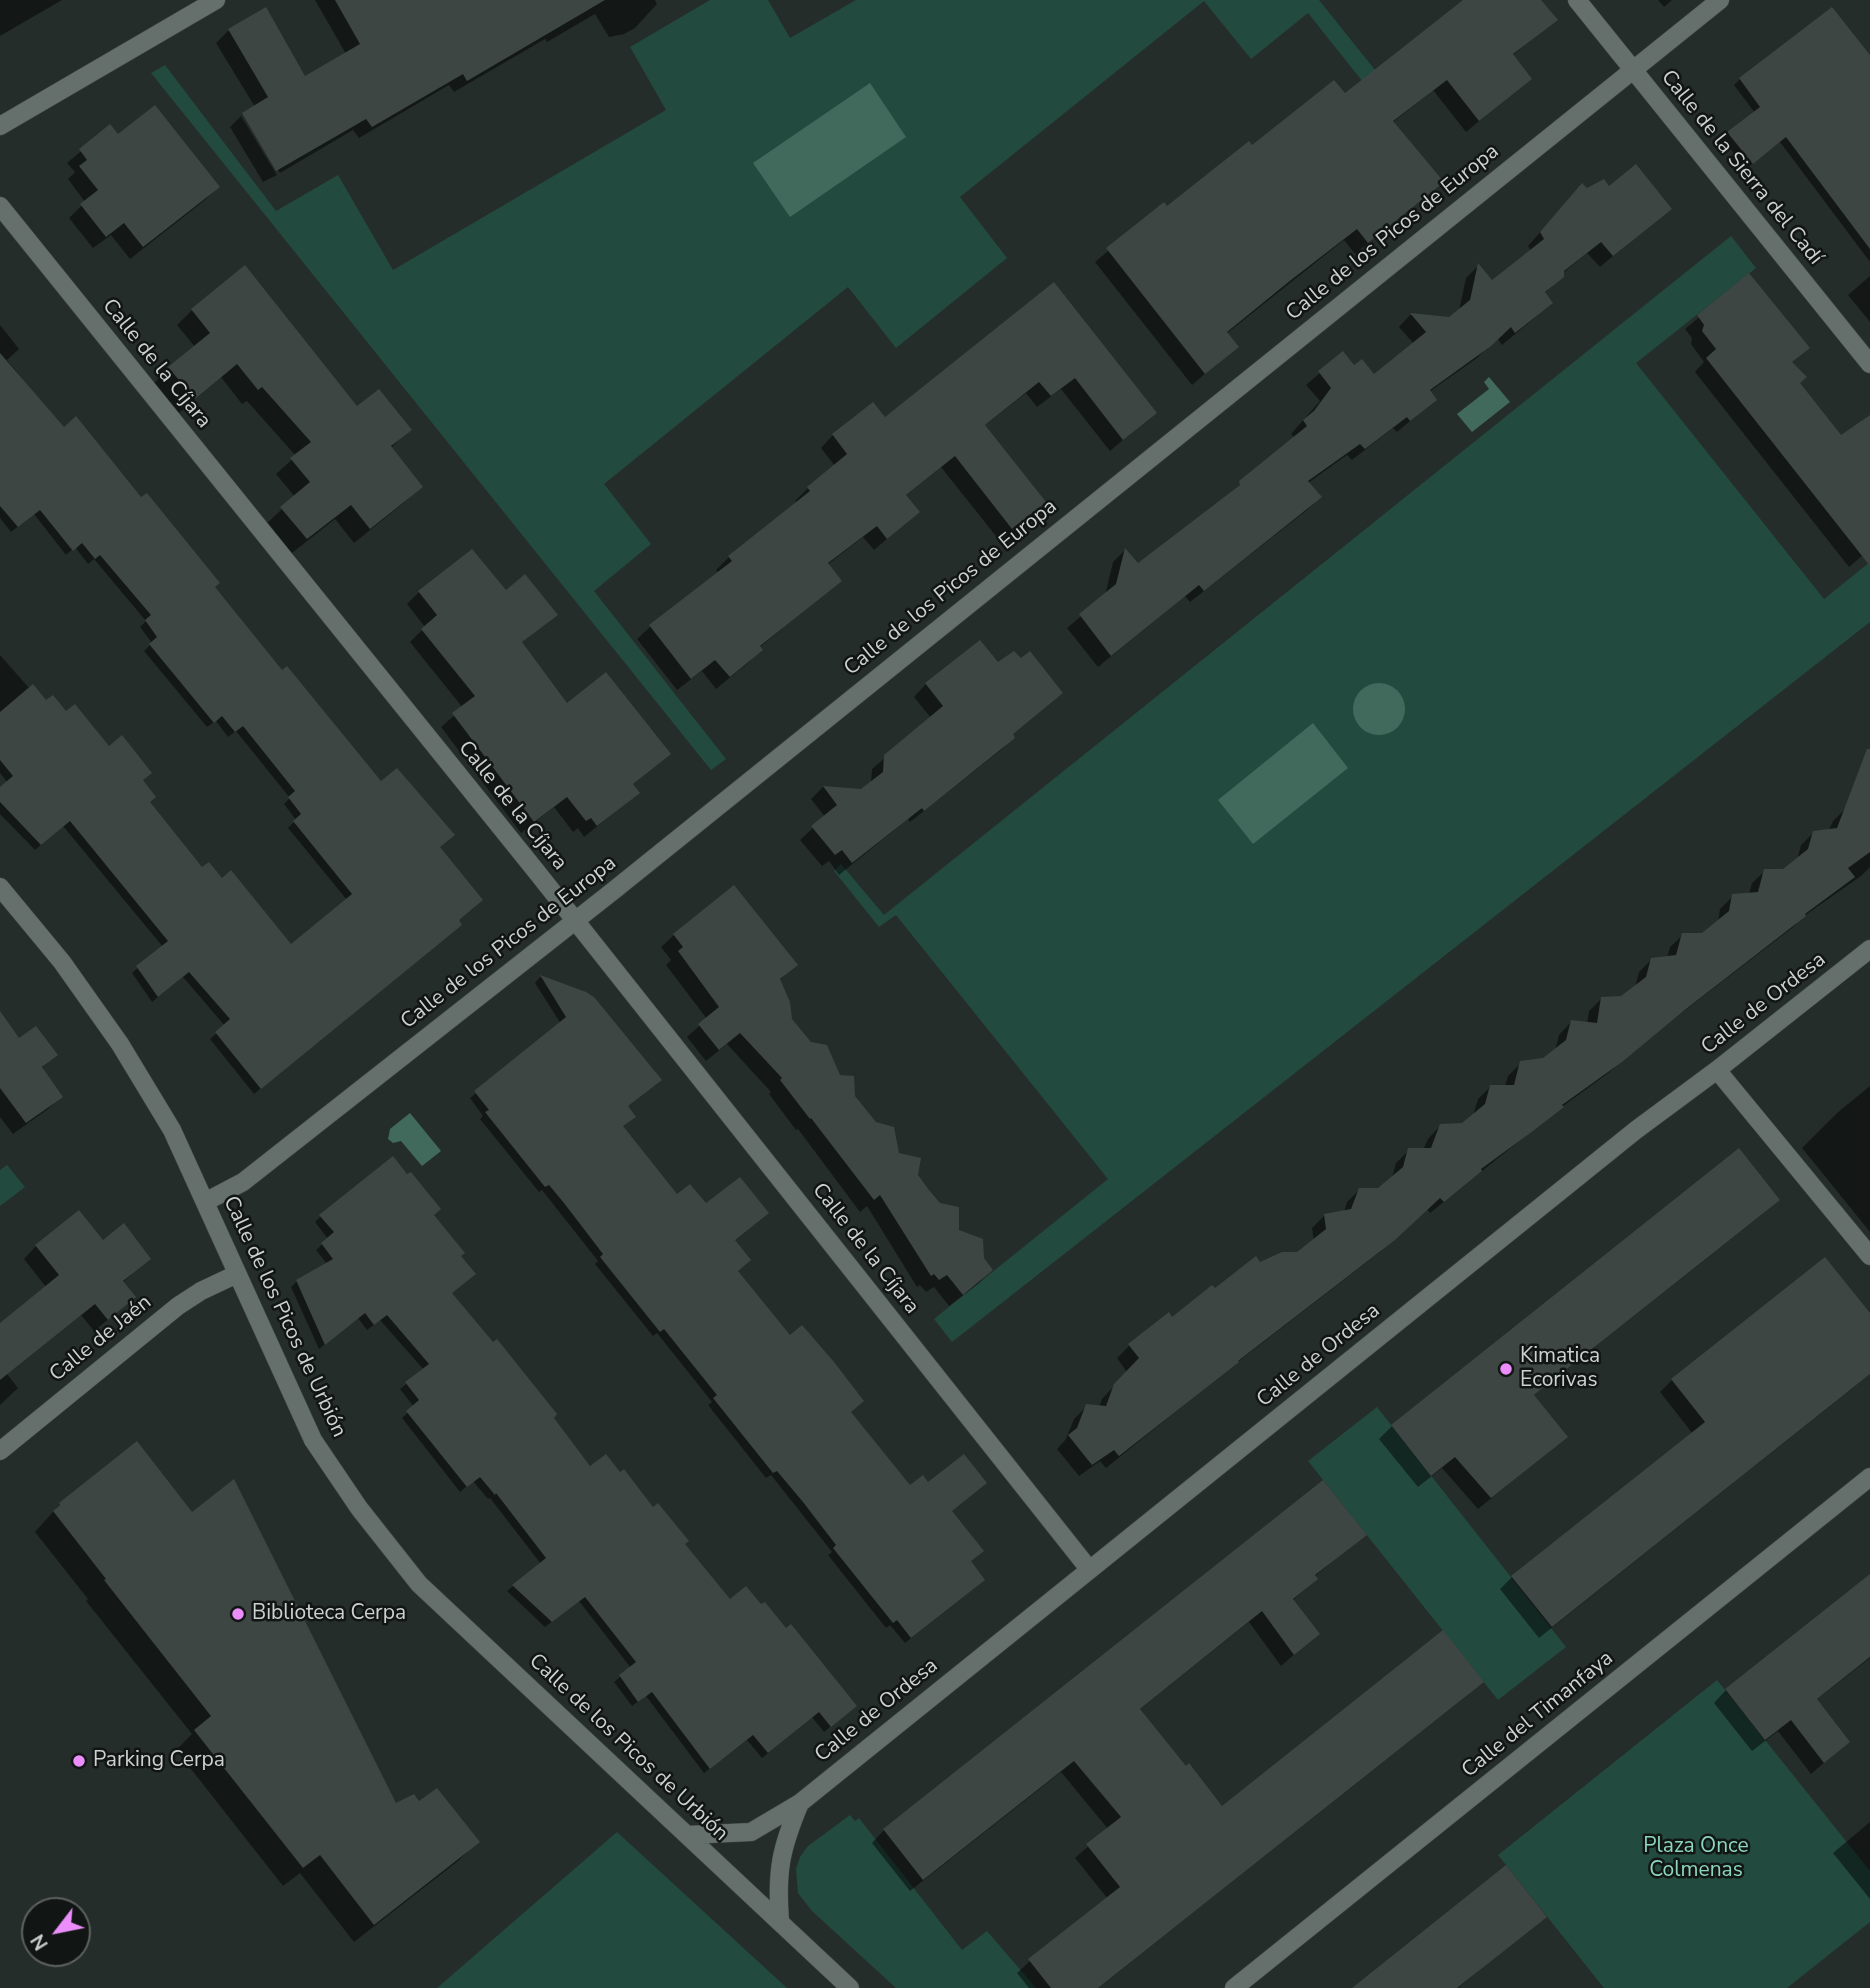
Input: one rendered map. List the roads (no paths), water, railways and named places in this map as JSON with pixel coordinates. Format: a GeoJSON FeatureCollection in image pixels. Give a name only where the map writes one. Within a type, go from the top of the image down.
{"type":"FeatureCollection","features":[{"type":"Feature","properties":{"kind":"street"},"geometry":{"type":"LineString","coordinates":[[0,125],[216,0]]}},
{"type":"Feature","properties":{"kind":"street","name":"Calle de la Sierra del Cadí"},"geometry":{"type":"LineString","coordinates":[[1577,0],[1870,365]]}},
{"type":"Feature","properties":{"kind":"street","name":"Calle de los Picos de Europa"},"geometry":{"type":"LineString","coordinates":[[205,1202],[243,1182],[575,920],[1720,0]]}},
{"type":"Feature","properties":{"kind":"street","name":"Calle de la Cíjara"},"geometry":{"type":"LineString","coordinates":[[0,206],[575,920],[1089,1569]]}},
{"type":"Feature","properties":{"kind":"street","name":"Calle de los Picos de Urbión"},"geometry":{"type":"LineString","coordinates":[[0,887],[62,962],[120,1044],[172,1130],[313,1440],[359,1508],[419,1584],[850,1988]]}},
{"type":"Feature","properties":{"kind":"street","name":"Calle de Ordesa"},"geometry":{"type":"LineString","coordinates":[[687,1835],[751,1832],[800,1803],[1636,1130],[1870,949]]}},
{"type":"Feature","properties":{"kind":"street"},"geometry":{"type":"LineString","coordinates":[[1717,1070],[1870,1256]]}},
{"type":"Feature","properties":{"kind":"street","name":"Calle de Jaén"},"geometry":{"type":"LineString","coordinates":[[0,1451],[178,1306],[201,1291],[237,1274]]}},
{"type":"Feature","properties":{"kind":"street","name":"Calle del Timanfaya"},"geometry":{"type":"LineString","coordinates":[[1234,1988],[1870,1477]]}},
{"type":"Feature","properties":{"kind":"street"},"geometry":{"type":"LineString","coordinates":[[780,1921],[777,1886],[780,1857],[800,1803]]}},
{"type":"Feature","properties":{"kind":"place","name":"Kimatica Ecorivas"},"geometry":{"type":"Point","coordinates":[1506,1369]}},
{"type":"Feature","properties":{"kind":"place","name":"Biblioteca Cerpa"},"geometry":{"type":"Point","coordinates":[238,1614]}},
{"type":"Feature","properties":{"kind":"place","name":"Parking Cerpa"},"geometry":{"type":"Point","coordinates":[79,1761]}},
{"type":"Feature","properties":{"kind":"park label","name":"Plaza Once Colmenas"},"geometry":{"type":"Point","coordinates":[1696,1859]}}]}
